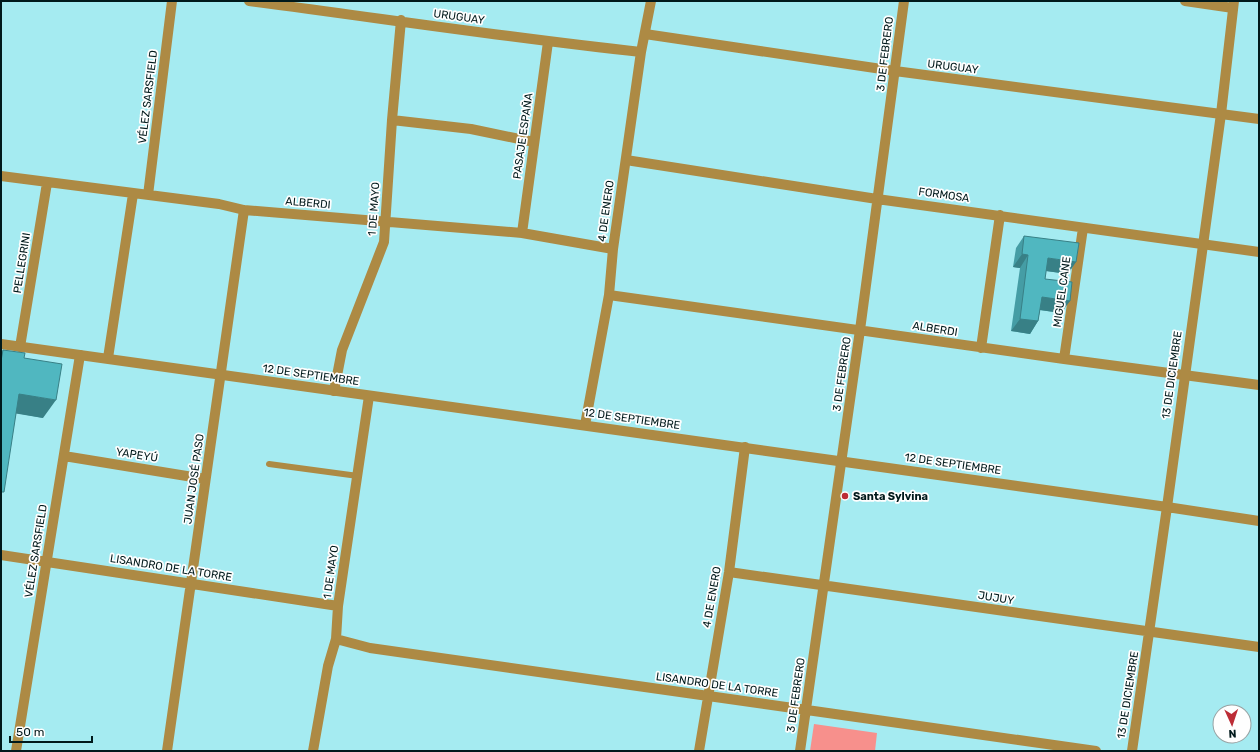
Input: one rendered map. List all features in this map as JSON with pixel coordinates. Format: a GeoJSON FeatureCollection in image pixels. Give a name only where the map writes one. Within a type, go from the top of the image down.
{"type":"FeatureCollection","features":[{"type":"Feature","properties":{"kind":"street","name":"VÉLEZ SARSFIELD"},"geometry":{"type":"LineString","coordinates":[[148,195],[172,1]]}},
{"type":"Feature","properties":{"kind":"street","name":"URUGUAY"},"geometry":{"type":"LineString","coordinates":[[249,1],[317,5],[401,20],[548,42],[642,52]]}},
{"type":"Feature","properties":{"kind":"street","name":"4 DE ENERO"},"geometry":{"type":"LineString","coordinates":[[585,425],[609,295],[613,249],[651,1]]}},
{"type":"Feature","properties":{"kind":"street","name":"3 DE FEBRERO"},"geometry":{"type":"LineString","coordinates":[[800,751],[860,330],[904,1]]}},
{"type":"Feature","properties":{"kind":"street"},"geometry":{"type":"LineString","coordinates":[[1185,1],[1234,4]]}},
{"type":"Feature","properties":{"kind":"street","name":"13 DE DICIEMBRE"},"geometry":{"type":"LineString","coordinates":[[1132,751],[1150,633],[1184,374],[1221,114],[1234,4]]}},
{"type":"Feature","properties":{"kind":"street","name":"1 DE MAYO"},"geometry":{"type":"LineString","coordinates":[[334,391],[342,350],[381,251],[386,222],[392,120],[401,20]]}},
{"type":"Feature","properties":{"kind":"street","name":"URUGUAY"},"geometry":{"type":"LineString","coordinates":[[645,34],[895,71],[1259,119]]}},
{"type":"Feature","properties":{"kind":"street","name":"PASAJE ESPAÑA"},"geometry":{"type":"LineString","coordinates":[[522,233],[548,42]]}},
{"type":"Feature","properties":{"kind":"street"},"geometry":{"type":"LineString","coordinates":[[392,120],[471,129],[534,142]]}},
{"type":"Feature","properties":{"kind":"street","name":"FORMOSA"},"geometry":{"type":"LineString","coordinates":[[626,160],[1083,228],[1259,252]]}},
{"type":"Feature","properties":{"kind":"street","name":"ALBERDI"},"geometry":{"type":"LineString","coordinates":[[1,176],[219,204],[244,210],[522,233],[613,249]]}},
{"type":"Feature","properties":{"kind":"street","name":"PELLEGRINI"},"geometry":{"type":"LineString","coordinates":[[20,347],[47,183]]}},
{"type":"Feature","properties":{"kind":"street"},"geometry":{"type":"LineString","coordinates":[[108,358],[133,194]]}},
{"type":"Feature","properties":{"kind":"street","name":"JUAN JOSÉ PASO"},"geometry":{"type":"LineString","coordinates":[[167,751],[244,210]]}},
{"type":"Feature","properties":{"kind":"street"},"geometry":{"type":"LineString","coordinates":[[981,348],[1000,215]]}},
{"type":"Feature","properties":{"kind":"street","name":"MIGUEL CANE"},"geometry":{"type":"LineString","coordinates":[[1064,360],[1083,228]]}},
{"type":"Feature","properties":{"kind":"street","name":"ALBERDI"},"geometry":{"type":"LineString","coordinates":[[609,295],[1064,360],[1184,374],[1259,385]]}},
{"type":"Feature","properties":{"kind":"street","name":"12 DE SEPTIEMBRE"},"geometry":{"type":"LineString","coordinates":[[1,344],[841,460],[1259,521]]}},
{"type":"Feature","properties":{"kind":"street","name":"VÉLEZ SARSFIELD"},"geometry":{"type":"LineString","coordinates":[[16,751],[80,355]]}},
{"type":"Feature","properties":{"kind":"street","name":"1 DE MAYO"},"geometry":{"type":"LineString","coordinates":[[313,751],[328,666],[336,639],[338,606],[370,396]]}},
{"type":"Feature","properties":{"kind":"street","name":"4 DE ENERO"},"geometry":{"type":"LineString","coordinates":[[699,751],[729,572],[746,447]]}},
{"type":"Feature","properties":{"kind":"street","name":"YAPEYÚ"},"geometry":{"type":"LineString","coordinates":[[64,456],[205,479]]}},
{"type":"Feature","properties":{"kind":"street","name":"LISANDRO DE LA TORRE"},"geometry":{"type":"LineString","coordinates":[[1,555],[338,606]]}},
{"type":"Feature","properties":{"kind":"street","name":"JUJUY"},"geometry":{"type":"LineString","coordinates":[[729,572],[824,584],[1150,633],[1259,647]]}},
{"type":"Feature","properties":{"kind":"street","name":"LISANDRO DE LA TORRE"},"geometry":{"type":"LineString","coordinates":[[336,639],[370,648],[1096,751]]}},
{"type":"Feature","properties":{"kind":"lane"},"geometry":{"type":"LineString","coordinates":[[269,464],[358,476]]}},
{"type":"Feature","properties":{"kind":"shaded area"},"geometry":{"type":"Polygon","coordinates":[[[814,724],[877,733],[875,751],[810,751],[814,724]]]}},
{"type":"Feature","properties":{"kind":"building"},"geometry":{"type":"Polygon","coordinates":[[[1024,236],[1079,243],[1076,262],[1048,258],[1045,279],[1072,282],[1070,301],[1042,297],[1038,321],[1020,319],[1028,255],[1022,254],[1024,236]]]}},
{"type":"Feature","properties":{"kind":"building"},"geometry":{"type":"Polygon","coordinates":[[[3,350],[25,353],[24,358],[62,364],[56,400],[19,394],[4,492],[1,492],[1,361],[3,350]]]}},
{"type":"Feature","properties":{"kind":"place","name":"Santa Sylvina"},"geometry":{"type":"Point","coordinates":[845,496]}}]}
